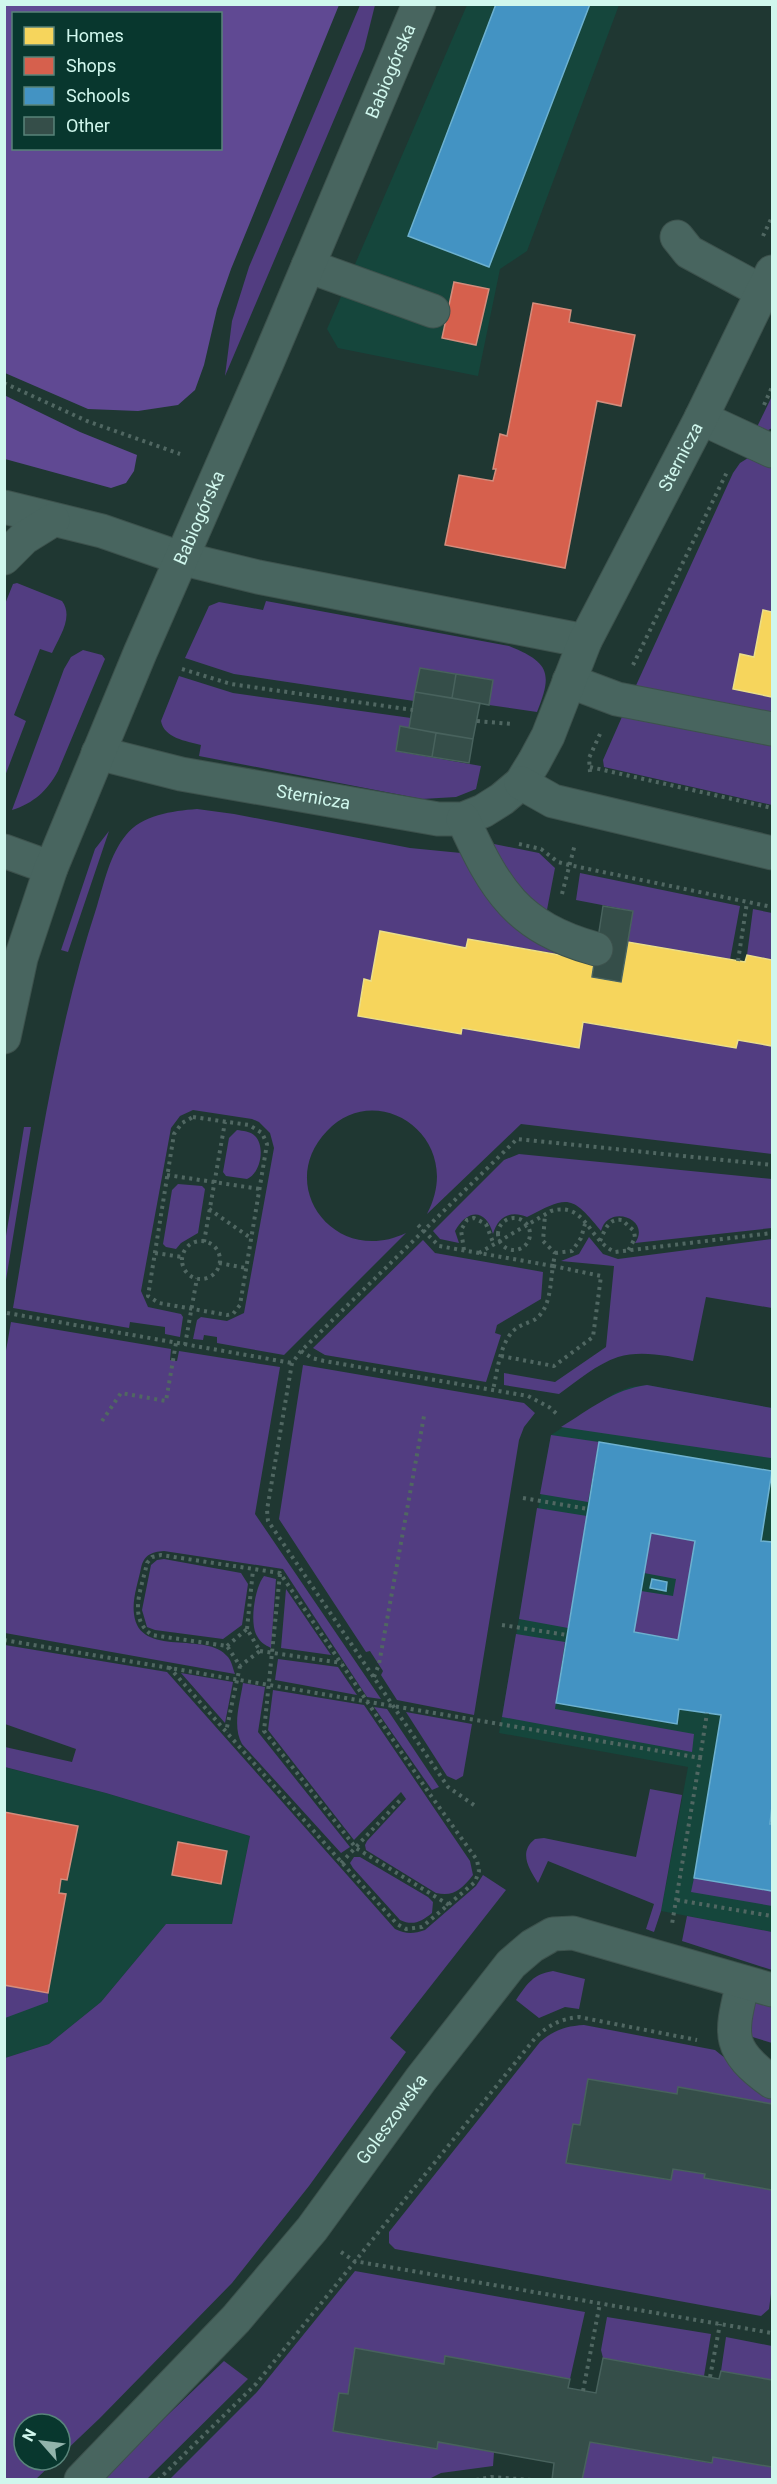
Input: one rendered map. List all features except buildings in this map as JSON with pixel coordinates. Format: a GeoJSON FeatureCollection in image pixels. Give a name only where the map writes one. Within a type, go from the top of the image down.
{"type":"FeatureCollection","features":[{"type":"Feature","properties":{"kind":"street","name":"Babiogórska"},"geometry":{"type":"LineString","coordinates":[[4,1037],[21,958],[51,868],[180,558],[308,266],[419,4]]}},
{"type":"Feature","properties":{"kind":"street"},"geometry":{"type":"LineString","coordinates":[[677,237],[689,252],[759,282]]}},
{"type":"Feature","properties":{"kind":"street"},"geometry":{"type":"LineString","coordinates":[[308,266],[433,311]]}},
{"type":"Feature","properties":{"kind":"street","name":"Sternicza"},"geometry":{"type":"LineString","coordinates":[[98,753],[181,774],[438,819],[464,819],[483,811],[521,783],[548,736],[585,641],[701,418],[759,282]]}},
{"type":"Feature","properties":{"kind":"street"},"geometry":{"type":"LineString","coordinates":[[701,418],[759,446]]}},
{"type":"Feature","properties":{"kind":"street"},"geometry":{"type":"LineString","coordinates":[[4,507],[102,531],[180,558],[258,577],[585,641]]}},
{"type":"Feature","properties":{"kind":"street"},"geometry":{"type":"LineString","coordinates":[[4,558],[24,538],[53,520]]}},
{"type":"Feature","properties":{"kind":"street"},"geometry":{"type":"LineString","coordinates":[[569,681],[617,699],[772,729]]}},
{"type":"Feature","properties":{"kind":"street"},"geometry":{"type":"LineString","coordinates":[[521,783],[553,801],[772,853]]}},
{"type":"Feature","properties":{"kind":"street"},"geometry":{"type":"LineString","coordinates":[[464,819],[498,886],[518,910],[548,931],[596,948]]}},
{"type":"Feature","properties":{"kind":"street"},"geometry":{"type":"LineString","coordinates":[[4,851],[51,868]]}},
{"type":"Feature","properties":{"kind":"street","name":"Goleszowska"},"geometry":{"type":"LineString","coordinates":[[81,2480],[236,2319],[312,2229],[421,2079],[511,1964],[532,1946],[553,1934],[573,1933],[758,1986]]}},
{"type":"Feature","properties":{"kind":"street"},"geometry":{"type":"LineString","coordinates":[[758,1986],[733,2032],[736,2048],[751,2067],[772,2082]]}},
{"type":"Feature","properties":{"kind":"path"},"geometry":{"type":"LineString","coordinates":[[759,282],[772,217]]}},
{"type":"Feature","properties":{"kind":"path"},"geometry":{"type":"LineString","coordinates":[[4,382],[87,421],[180,454]]}},
{"type":"Feature","properties":{"kind":"path"},"geometry":{"type":"LineString","coordinates":[[584,809],[591,783],[589,758],[731,465],[759,446],[772,387]]}},
{"type":"Feature","properties":{"kind":"path"},"geometry":{"type":"LineString","coordinates":[[182,669],[231,684],[412,710]]}},
{"type":"Feature","properties":{"kind":"path"},"geometry":{"type":"LineString","coordinates":[[590,767],[772,808]]}},
{"type":"Feature","properties":{"kind":"path"},"geometry":{"type":"LineString","coordinates":[[562,897],[574,846]]}},
{"type":"Feature","properties":{"kind":"path"},"geometry":{"type":"LineString","coordinates":[[549,855],[558,862],[569,865],[772,907]]}},
{"type":"Feature","properties":{"kind":"path"},"geometry":{"type":"LineString","coordinates":[[738,961],[747,902]]}},
{"type":"Feature","properties":{"kind":"path"},"geometry":{"type":"LineString","coordinates":[[200,1117],[249,1125],[259,1130],[265,1138],[267,1150],[252,1239],[240,1305],[233,1314],[227,1315],[159,1303],[150,1299],[148,1290],[167,1175],[174,1134],[188,1119],[200,1117]]}},
{"type":"Feature","properties":{"kind":"path"},"geometry":{"type":"LineString","coordinates":[[204,1242],[225,1122]]}},
{"type":"Feature","properties":{"kind":"path"},"geometry":{"type":"LineString","coordinates":[[474,1804],[448,1787],[268,1521],[267,1510],[292,1363],[301,1351],[517,1139],[772,1165]]}},
{"type":"Feature","properties":{"kind":"path"},"geometry":{"type":"LineString","coordinates":[[167,1175],[260,1189]]}},
{"type":"Feature","properties":{"kind":"path"},"geometry":{"type":"LineString","coordinates":[[479,1253],[545,1215],[562,1208],[570,1210],[586,1223],[600,1241],[615,1252],[772,1233]]}},
{"type":"Feature","properties":{"kind":"path"},"geometry":{"type":"LineString","coordinates":[[209,1209],[252,1239]]}},
{"type":"Feature","properties":{"kind":"path"},"geometry":{"type":"LineString","coordinates":[[545,1215],[543,1241],[555,1253]]}},
{"type":"Feature","properties":{"kind":"path"},"geometry":{"type":"LineString","coordinates":[[509,1217],[520,1219],[526,1226],[529,1239],[520,1249],[508,1249],[500,1241],[500,1226],[509,1217]]}},
{"type":"Feature","properties":{"kind":"path"},"geometry":{"type":"LineString","coordinates":[[464,1250],[460,1230],[467,1220],[474,1218],[486,1224],[494,1245]]}},
{"type":"Feature","properties":{"kind":"path"},"geometry":{"type":"LineString","coordinates":[[600,1241],[607,1225],[612,1221],[622,1220],[634,1231],[635,1238],[628,1252]]}},
{"type":"Feature","properties":{"kind":"path"},"geometry":{"type":"LineString","coordinates":[[555,1253],[572,1251],[581,1238],[586,1223]]}},
{"type":"Feature","properties":{"kind":"path"},"geometry":{"type":"LineString","coordinates":[[418,1225],[439,1246],[601,1276],[593,1337],[554,1366],[501,1356]]}},
{"type":"Feature","properties":{"kind":"path"},"geometry":{"type":"LineString","coordinates":[[204,1242],[218,1252],[219,1263],[213,1274],[207,1278],[197,1278],[185,1270],[182,1257],[192,1244],[204,1242]]}},
{"type":"Feature","properties":{"kind":"path"},"geometry":{"type":"LineString","coordinates":[[154,1253],[182,1257]]}},
{"type":"Feature","properties":{"kind":"path"},"geometry":{"type":"LineString","coordinates":[[493,1390],[502,1348],[515,1328],[541,1314],[547,1304],[555,1253]]}},
{"type":"Feature","properties":{"kind":"path"},"geometry":{"type":"LineString","coordinates":[[219,1263],[246,1268]]}},
{"type":"Feature","properties":{"kind":"path"},"geometry":{"type":"LineString","coordinates":[[185,1345],[197,1278]]}},
{"type":"Feature","properties":{"kind":"path"},"geometry":{"type":"LineString","coordinates":[[7,1314],[292,1363]]}},
{"type":"Feature","properties":{"kind":"path"},"geometry":{"type":"LineString","coordinates":[[102,1421],[121,1393],[166,1401],[176,1343]]}},
{"type":"Feature","properties":{"kind":"path"},"geometry":{"type":"LineString","coordinates":[[301,1351],[312,1358],[324,1361],[528,1396],[539,1400],[557,1414]]}},
{"type":"Feature","properties":{"kind":"path"},"geometry":{"type":"LineString","coordinates":[[374,1678],[379,1664],[424,1416]]}},
{"type":"Feature","properties":{"kind":"path"},"geometry":{"type":"LineString","coordinates":[[523,1498],[588,1509]]}},
{"type":"Feature","properties":{"kind":"path"},"geometry":{"type":"LineString","coordinates":[[169,1667],[397,1924],[406,1929],[422,1927],[475,1882],[479,1871],[477,1860],[280,1573],[160,1555],[152,1557],[147,1563],[137,1610],[139,1621],[144,1629],[152,1635],[227,1646],[240,1666]]}},
{"type":"Feature","properties":{"kind":"path"},"geometry":{"type":"LineString","coordinates":[[253,1570],[247,1629],[261,1651]]}},
{"type":"Feature","properties":{"kind":"path"},"geometry":{"type":"LineString","coordinates":[[280,1573],[264,1731],[356,1848],[449,1905]]}},
{"type":"Feature","properties":{"kind":"path"},"geometry":{"type":"LineString","coordinates":[[502,1625],[567,1635]]}},
{"type":"Feature","properties":{"kind":"path"},"geometry":{"type":"LineString","coordinates":[[227,1646],[247,1629]]}},
{"type":"Feature","properties":{"kind":"path"},"geometry":{"type":"LineString","coordinates":[[4,1640],[700,1758]]}},
{"type":"Feature","properties":{"kind":"path"},"geometry":{"type":"LineString","coordinates":[[226,1732],[240,1666],[261,1651],[342,1663]]}},
{"type":"Feature","properties":{"kind":"path"},"geometry":{"type":"LineString","coordinates":[[666,1960],[707,1713]]}},
{"type":"Feature","properties":{"kind":"path"},"geometry":{"type":"LineString","coordinates":[[341,1863],[402,1798]]}},
{"type":"Feature","properties":{"kind":"path"},"geometry":{"type":"LineString","coordinates":[[677,1900],[772,1916]]}},
{"type":"Feature","properties":{"kind":"path"},"geometry":{"type":"LineString","coordinates":[[158,2480],[256,2384],[536,2037],[548,2026],[564,2019],[579,2017],[736,2048]]}},
{"type":"Feature","properties":{"kind":"path"},"geometry":{"type":"LineString","coordinates":[[312,2229],[354,2261],[772,2333]]}},
{"type":"Feature","properties":{"kind":"path"},"geometry":{"type":"LineString","coordinates":[[583,2391],[600,2303]]}},
{"type":"Feature","properties":{"kind":"path"},"geometry":{"type":"LineString","coordinates":[[710,2377],[720,2324]]}},
{"type":"Feature","properties":{"kind":"path"},"geometry":{"type":"LineString","coordinates":[[476,2480],[490,2477],[532,2480]]}},
{"type":"Feature","properties":{"kind":"shaded area"},"geometry":{"type":"Polygon","coordinates":[[[4,5],[339,5],[231,269],[217,309],[204,365],[195,390],[178,405],[138,411],[88,409],[5,373],[4,5]]]}},
{"type":"Feature","properties":{"kind":"shaded area"},"geometry":{"type":"Polygon","coordinates":[[[360,5],[375,5],[364,49],[225,376],[232,321],[249,267],[360,5]]]}},
{"type":"Feature","properties":{"kind":"shaded area"},"geometry":{"type":"Polygon","coordinates":[[[467,5],[619,5],[527,251],[500,269],[478,376],[338,348],[327,329],[467,5]]]}},
{"type":"Feature","properties":{"kind":"shaded area"},"geometry":{"type":"Polygon","coordinates":[[[4,395],[80,432],[137,455],[134,471],[126,483],[111,488],[5,459],[4,395]]]}},
{"type":"Feature","properties":{"kind":"shaded area"},"geometry":{"type":"Polygon","coordinates":[[[772,396],[772,428],[765,432],[757,427],[772,396]]]}},
{"type":"Feature","properties":{"kind":"shaded area"},"geometry":{"type":"Polygon","coordinates":[[[748,458],[772,468],[772,612],[764,611],[754,657],[740,654],[733,689],[772,697],[772,719],[633,692],[733,473],[740,463],[748,458]]]}},
{"type":"Feature","properties":{"kind":"shaded area"},"geometry":{"type":"Polygon","coordinates":[[[17,583],[62,601],[66,620],[52,653],[40,649],[14,715],[26,721],[5,776],[5,604],[13,584],[17,583]]]}},
{"type":"Feature","properties":{"kind":"shaded area"},"geometry":{"type":"Polygon","coordinates":[[[266,601],[509,646],[532,658],[544,670],[546,678],[542,699],[537,712],[489,705],[493,680],[420,668],[414,701],[234,674],[185,658],[209,606],[219,602],[263,610],[266,601]]]}},
{"type":"Feature","properties":{"kind":"shaded area"},"geometry":{"type":"Polygon","coordinates":[[[83,650],[102,655],[105,659],[58,771],[39,795],[27,804],[12,810],[64,669],[71,657],[83,650]]]}},
{"type":"Feature","properties":{"kind":"shaded area"},"geometry":{"type":"Polygon","coordinates":[[[179,676],[233,693],[411,718],[409,728],[396,751],[481,766],[476,789],[456,797],[422,799],[199,756],[201,745],[171,735],[163,727],[161,721],[179,676]]]}},
{"type":"Feature","properties":{"kind":"shaded area"},"geometry":{"type":"Polygon","coordinates":[[[625,710],[772,739],[772,805],[604,767],[603,760],[625,710]]]}},
{"type":"Feature","properties":{"kind":"shaded area"},"geometry":{"type":"Polygon","coordinates":[[[197,809],[410,848],[461,853],[552,944],[557,954],[468,939],[466,948],[380,931],[371,981],[364,980],[358,1016],[460,1034],[462,1028],[579,1047],[583,1022],[736,1048],[738,1040],[772,1046],[772,1154],[521,1124],[427,1214],[436,1186],[435,1161],[426,1140],[411,1124],[391,1113],[369,1110],[347,1116],[327,1131],[312,1153],[307,1175],[310,1196],[320,1215],[336,1230],[356,1239],[380,1241],[406,1233],[284,1355],[217,1343],[217,1337],[204,1335],[203,1340],[193,1339],[197,1320],[201,1317],[227,1321],[244,1313],[274,1148],[270,1133],[259,1122],[193,1110],[180,1116],[171,1128],[141,1291],[148,1307],[181,1314],[183,1317],[180,1337],[165,1334],[165,1327],[130,1322],[129,1328],[13,1308],[38,1156],[58,1055],[82,955],[108,869],[120,843],[140,823],[158,815],[197,809]]]}},
{"type":"Feature","properties":{"kind":"shaded area"},"geometry":{"type":"Polygon","coordinates":[[[109,831],[68,952],[61,950],[95,849],[109,831]]]}},
{"type":"Feature","properties":{"kind":"shaded area"},"geometry":{"type":"Polygon","coordinates":[[[494,844],[539,853],[555,868],[546,915],[525,899],[492,847],[494,844]]]}},
{"type":"Feature","properties":{"kind":"shaded area"},"geometry":{"type":"Polygon","coordinates":[[[580,873],[740,906],[730,960],[628,942],[633,911],[576,900],[580,873]]]}},
{"type":"Feature","properties":{"kind":"shaded area"},"geometry":{"type":"Polygon","coordinates":[[[753,909],[772,913],[772,960],[747,955],[753,909]]]}},
{"type":"Feature","properties":{"kind":"shaded area"},"geometry":{"type":"Polygon","coordinates":[[[24,1127],[31,1127],[5,1286],[5,1242],[24,1127]]]}},
{"type":"Feature","properties":{"kind":"shaded area"},"geometry":{"type":"Polygon","coordinates":[[[237,1130],[253,1134],[260,1147],[258,1166],[252,1176],[247,1179],[226,1176],[223,1172],[229,1138],[237,1130]]]}},
{"type":"Feature","properties":{"kind":"shaded area"},"geometry":{"type":"Polygon","coordinates":[[[519,1154],[772,1179],[772,1228],[635,1243],[639,1234],[634,1221],[619,1216],[612,1218],[605,1222],[601,1231],[583,1210],[568,1202],[561,1202],[527,1217],[516,1214],[506,1216],[498,1223],[493,1234],[486,1219],[476,1214],[470,1215],[455,1231],[459,1243],[440,1239],[433,1231],[504,1160],[519,1154]]]}},
{"type":"Feature","properties":{"kind":"shaded area"},"geometry":{"type":"Polygon","coordinates":[[[178,1184],[202,1186],[205,1189],[198,1233],[181,1243],[176,1249],[163,1244],[172,1190],[178,1184]]]}},
{"type":"Feature","properties":{"kind":"shaded area"},"geometry":{"type":"Polygon","coordinates":[[[589,1237],[603,1254],[618,1259],[772,1239],[772,1308],[706,1297],[693,1361],[646,1354],[618,1357],[595,1368],[559,1394],[504,1385],[504,1373],[555,1382],[606,1347],[614,1266],[561,1261],[579,1254],[589,1237]]]}},
{"type":"Feature","properties":{"kind":"shaded area"},"geometry":{"type":"Polygon","coordinates":[[[423,1240],[435,1253],[543,1272],[541,1299],[497,1325],[495,1333],[501,1335],[486,1382],[325,1355],[313,1348],[423,1240]]]}},
{"type":"Feature","properties":{"kind":"shaded area"},"geometry":{"type":"Polygon","coordinates":[[[11,1322],[171,1349],[170,1360],[177,1361],[179,1351],[280,1367],[255,1514],[381,1699],[367,1697],[283,1569],[164,1551],[149,1555],[142,1564],[134,1603],[134,1614],[139,1628],[148,1636],[160,1640],[205,1645],[218,1649],[228,1657],[235,1674],[5,1633],[4,1362],[11,1322]]]}},
{"type":"Feature","properties":{"kind":"shaded area"},"geometry":{"type":"Polygon","coordinates":[[[303,1365],[524,1403],[535,1413],[524,1427],[519,1440],[474,1715],[397,1700],[381,1675],[383,1671],[370,1651],[366,1652],[279,1519],[303,1365]]]}},
{"type":"Feature","properties":{"kind":"shaded area"},"geometry":{"type":"Polygon","coordinates":[[[647,1385],[772,1408],[772,1932],[661,1911],[688,1767],[499,1733],[551,1435],[615,1393],[630,1387],[647,1385]]]}},
{"type":"Feature","properties":{"kind":"shaded area"},"geometry":{"type":"Polygon","coordinates":[[[647,1385],[772,1408],[771,1458],[561,1427],[613,1396],[647,1385]]]}},
{"type":"Feature","properties":{"kind":"shaded area"},"geometry":{"type":"Polygon","coordinates":[[[551,1435],[599,1442],[588,1502],[540,1494],[551,1435]]]}},
{"type":"Feature","properties":{"kind":"shaded area"},"geometry":{"type":"Polygon","coordinates":[[[537,1508],[587,1516],[568,1628],[519,1619],[537,1508]]]}},
{"type":"Feature","properties":{"kind":"shaded area"},"geometry":{"type":"Polygon","coordinates":[[[651,1533],[695,1541],[678,1640],[634,1632],[641,1591],[673,1596],[676,1579],[644,1573],[651,1533]]]}},
{"type":"Feature","properties":{"kind":"shaded area"},"geometry":{"type":"Polygon","coordinates":[[[164,1559],[241,1573],[248,1584],[242,1625],[223,1639],[147,1627],[142,1610],[151,1565],[157,1560],[164,1559]]]}},
{"type":"Feature","properties":{"kind":"shaded area"},"geometry":{"type":"Polygon","coordinates":[[[264,1576],[276,1579],[271,1648],[258,1638],[253,1623],[256,1596],[264,1576]]]}},
{"type":"Feature","properties":{"kind":"shaded area"},"geometry":{"type":"Polygon","coordinates":[[[286,1589],[331,1655],[281,1648],[286,1589]]]}},
{"type":"Feature","properties":{"kind":"shaded area"},"geometry":{"type":"Polygon","coordinates":[[[516,1634],[565,1642],[555,1709],[694,1734],[692,1752],[502,1717],[516,1634]]]}},
{"type":"Feature","properties":{"kind":"shaded area"},"geometry":{"type":"Polygon","coordinates":[[[5,1645],[167,1672],[395,1929],[410,1933],[425,1930],[476,1886],[483,1875],[506,1890],[390,2038],[406,2052],[309,2186],[232,2283],[72,2445],[72,2412],[12,2412],[12,2472],[43,2472],[35,2480],[5,2479],[5,2058],[49,2044],[101,2002],[166,1924],[232,1924],[250,1836],[106,1793],[5,1767],[5,1747],[72,1762],[76,1749],[5,1724],[5,1645]]]}},
{"type":"Feature","properties":{"kind":"shaded area"},"geometry":{"type":"Polygon","coordinates":[[[278,1659],[338,1667],[357,1695],[275,1680],[278,1659]]]}},
{"type":"Feature","properties":{"kind":"shaded area"},"geometry":{"type":"Polygon","coordinates":[[[181,1673],[233,1682],[225,1723],[181,1673]]]}},
{"type":"Feature","properties":{"kind":"shaded area"},"geometry":{"type":"Polygon","coordinates":[[[243,1683],[265,1687],[258,1732],[350,1847],[341,1853],[242,1744],[237,1722],[243,1683]]]}},
{"type":"Feature","properties":{"kind":"shaded area"},"geometry":{"type":"Polygon","coordinates":[[[273,1690],[364,1705],[470,1861],[473,1875],[465,1884],[453,1893],[436,1893],[366,1850],[367,1841],[406,1799],[401,1792],[354,1840],[268,1730],[273,1690]]]}},
{"type":"Feature","properties":{"kind":"shaded area"},"geometry":{"type":"Polygon","coordinates":[[[374,1707],[387,1709],[439,1787],[432,1790],[374,1707]]]}},
{"type":"Feature","properties":{"kind":"shaded area"},"geometry":{"type":"Polygon","coordinates":[[[406,1712],[472,1724],[463,1776],[456,1780],[447,1776],[406,1712]]]}},
{"type":"Feature","properties":{"kind":"shaded area"},"geometry":{"type":"Polygon","coordinates":[[[4,1767],[106,1793],[250,1836],[232,1924],[166,1924],[101,2002],[49,2044],[5,2058],[4,1767]]]}},
{"type":"Feature","properties":{"kind":"shaded area"},"geometry":{"type":"Polygon","coordinates":[[[650,1789],[682,1795],[661,1911],[654,1932],[646,1929],[654,1904],[548,1861],[538,1883],[526,1855],[527,1849],[535,1839],[544,1838],[636,1857],[650,1789]]]}},
{"type":"Feature","properties":{"kind":"shaded area"},"geometry":{"type":"Polygon","coordinates":[[[354,1857],[360,1857],[428,1897],[433,1902],[432,1913],[417,1922],[409,1923],[400,1920],[353,1868],[350,1863],[354,1857]]]}},
{"type":"Feature","properties":{"kind":"shaded area"},"geometry":{"type":"Polygon","coordinates":[[[694,1878],[772,1891],[772,1906],[691,1892],[694,1878]]]}},
{"type":"Feature","properties":{"kind":"shaded area"},"geometry":{"type":"Polygon","coordinates":[[[687,1916],[772,1932],[772,1970],[682,1941],[687,1916]]]}},
{"type":"Feature","properties":{"kind":"shaded area"},"geometry":{"type":"Polygon","coordinates":[[[553,1971],[585,1979],[579,2009],[565,2007],[539,2018],[516,2000],[531,1981],[546,1972],[553,1971]]]}},
{"type":"Feature","properties":{"kind":"shaded area"},"geometry":{"type":"Polygon","coordinates":[[[5,1985],[48,1993],[48,2002],[5,2018],[5,1985]]]}},
{"type":"Feature","properties":{"kind":"shaded area"},"geometry":{"type":"Polygon","coordinates":[[[748,1994],[772,2001],[772,2043],[746,2035],[748,1994]]]}},
{"type":"Feature","properties":{"kind":"shaded area"},"geometry":{"type":"Polygon","coordinates":[[[584,2025],[715,2050],[772,2096],[772,2104],[678,2087],[677,2094],[588,2079],[580,2125],[573,2124],[566,2162],[670,2180],[673,2169],[705,2174],[705,2178],[772,2190],[772,2286],[769,2309],[761,2316],[395,2249],[389,2243],[389,2232],[540,2042],[560,2029],[584,2025]]]}},
{"type":"Feature","properties":{"kind":"shaded area"},"geometry":{"type":"Polygon","coordinates":[[[355,2271],[585,2312],[570,2379],[445,2356],[444,2364],[355,2348],[348,2394],[339,2393],[333,2431],[437,2449],[438,2442],[494,2452],[493,2466],[441,2473],[427,2480],[169,2480],[257,2392],[355,2271]]]}},
{"type":"Feature","properties":{"kind":"shaded area"},"geometry":{"type":"Polygon","coordinates":[[[607,2317],[711,2334],[704,2376],[603,2358],[601,2350],[607,2317]]]}},
{"type":"Feature","properties":{"kind":"shaded area"},"geometry":{"type":"Polygon","coordinates":[[[726,2337],[772,2346],[772,2380],[721,2371],[726,2337]]]}},
{"type":"Feature","properties":{"kind":"shaded area"},"geometry":{"type":"Polygon","coordinates":[[[224,2361],[248,2379],[147,2479],[100,2480],[224,2361]]]}},
{"type":"Feature","properties":{"kind":"shaded area"},"geometry":{"type":"Polygon","coordinates":[[[590,2442],[711,2463],[713,2457],[772,2467],[772,2479],[582,2480],[590,2442]]]}}]}
